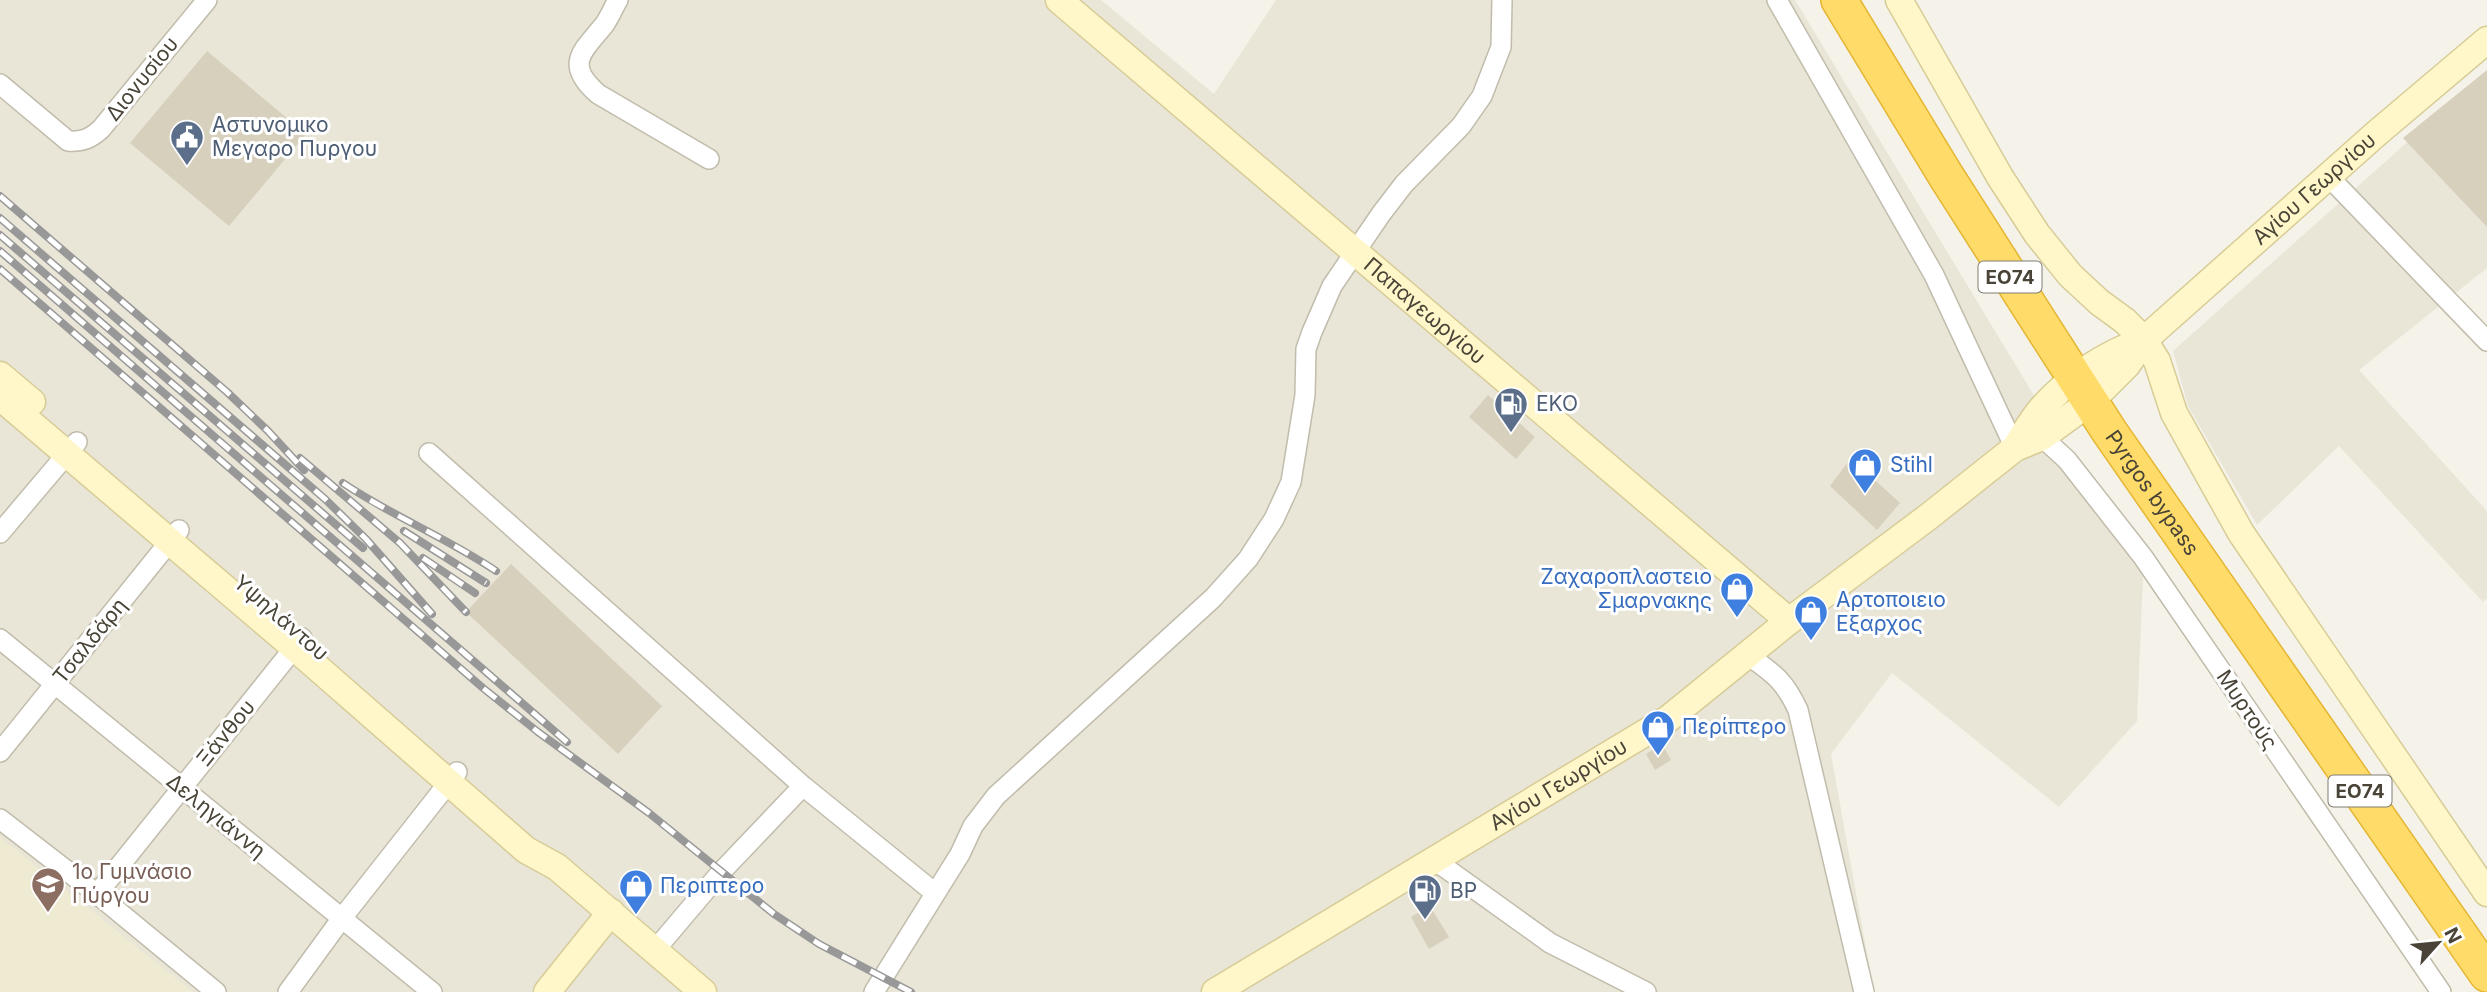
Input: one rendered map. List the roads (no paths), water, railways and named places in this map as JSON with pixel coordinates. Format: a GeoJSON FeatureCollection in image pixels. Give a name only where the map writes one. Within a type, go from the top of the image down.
{"type":"FeatureCollection","features":[{"type":"Feature","properties":{"kind":"highway","name":"Pyrgos bypass"},"geometry":{"type":"LineString","coordinates":[[1839,0],[1946,176],[2082,390],[2184,541],[2487,974]]}},
{"type":"Feature","properties":{"kind":"street","name":"Διονυσίου"},"geometry":{"type":"LineString","coordinates":[[0,84],[68,141],[81,142],[101,129],[206,0]]}},
{"type":"Feature","properties":{"kind":"street"},"geometry":{"type":"LineString","coordinates":[[618,0],[607,22],[581,52],[579,68],[584,82],[598,94],[709,159]]}},
{"type":"Feature","properties":{"kind":"street","name":"Παπαγεωργίου"},"geometry":{"type":"LineString","coordinates":[[1059,0],[1789,621]]}},
{"type":"Feature","properties":{"kind":"street"},"geometry":{"type":"LineString","coordinates":[[874,992],[960,854],[973,826],[996,796],[1213,598],[1248,559],[1274,519],[1292,482],[1305,395],[1307,349],[1332,286],[1404,184],[1461,126],[1482,96],[1501,47],[1502,0]]}},
{"type":"Feature","properties":{"kind":"street"},"geometry":{"type":"LineString","coordinates":[[1777,0],[1934,275],[2015,448]]}},
{"type":"Feature","properties":{"kind":"street"},"geometry":{"type":"LineString","coordinates":[[1899,0],[2000,177],[2037,234],[2070,275],[2144,340],[2157,361],[2175,413],[2241,533],[2487,893]]}},
{"type":"Feature","properties":{"kind":"street","name":"Αγίου Γεωργίου"},"geometry":{"type":"LineString","coordinates":[[1216,992],[1668,719],[1789,621],[2015,448],[2042,437],[2108,355],[2144,340],[2328,176],[2487,40]]}},
{"type":"Feature","properties":{"kind":"street"},"geometry":{"type":"LineString","coordinates":[[2328,176],[2487,341]]}},
{"type":"Feature","properties":{"kind":"street","name":"Υψηλάντου"},"geometry":{"type":"LineString","coordinates":[[0,375],[72,448],[453,777],[537,841],[557,867],[703,992]]}},
{"type":"Feature","properties":{"kind":"street","name":"Αγίου Γεωργίου"},"geometry":{"type":"LineString","coordinates":[[2015,448],[2041,408],[2082,390]]}},
{"type":"Feature","properties":{"kind":"street","name":"Υψηλάντου"},"geometry":{"type":"LineString","coordinates":[[0,397],[72,448]]}},
{"type":"Feature","properties":{"kind":"street","name":"Μυρτούς"},"geometry":{"type":"LineString","coordinates":[[2042,437],[2067,460],[2143,557],[2441,992]]}},
{"type":"Feature","properties":{"kind":"street"},"geometry":{"type":"LineString","coordinates":[[0,533],[72,448]]}},
{"type":"Feature","properties":{"kind":"street"},"geometry":{"type":"LineString","coordinates":[[429,453],[803,786],[935,893]]}},
{"type":"Feature","properties":{"kind":"street","name":"Τσαλδάρη"},"geometry":{"type":"LineString","coordinates":[[0,752],[175,536]]}},
{"type":"Feature","properties":{"kind":"street","name":"Δεληγιάννη"},"geometry":{"type":"LineString","coordinates":[[0,639],[432,992]]}},
{"type":"Feature","properties":{"kind":"street","name":"Ξάνθου"},"geometry":{"type":"LineString","coordinates":[[97,894],[299,643]]}},
{"type":"Feature","properties":{"kind":"street"},"geometry":{"type":"LineString","coordinates":[[1748,655],[1780,678],[1798,710],[1864,992]]}},
{"type":"Feature","properties":{"kind":"street"},"geometry":{"type":"LineString","coordinates":[[288,992],[342,918],[453,777]]}},
{"type":"Feature","properties":{"kind":"street"},"geometry":{"type":"LineString","coordinates":[[654,950],[722,871],[803,786]]}},
{"type":"Feature","properties":{"kind":"street"},"geometry":{"type":"LineString","coordinates":[[0,819],[216,992]]}},
{"type":"Feature","properties":{"kind":"street"},"geometry":{"type":"LineString","coordinates":[[1433,859],[1550,943],[1646,992]]}},
{"type":"Feature","properties":{"kind":"street"},"geometry":{"type":"LineString","coordinates":[[547,992],[611,912]]}},
{"type":"Feature","properties":{"kind":"railway"},"geometry":{"type":"LineString","coordinates":[[0,196],[227,392],[304,470]]}},
{"type":"Feature","properties":{"kind":"railway"},"geometry":{"type":"LineString","coordinates":[[0,218],[325,499],[366,539],[432,614]]}},
{"type":"Feature","properties":{"kind":"railway"},"geometry":{"type":"LineString","coordinates":[[0,235],[363,548]]}},
{"type":"Feature","properties":{"kind":"railway"},"geometry":{"type":"LineString","coordinates":[[0,251],[567,742]]}},
{"type":"Feature","properties":{"kind":"railway"},"geometry":{"type":"LineString","coordinates":[[0,269],[483,688],[538,732],[649,813],[774,914],[819,944],[911,992]]}},
{"type":"Feature","properties":{"kind":"railway"},"geometry":{"type":"LineString","coordinates":[[300,458],[400,543],[466,612]]}},
{"type":"Feature","properties":{"kind":"railway"},"geometry":{"type":"LineString","coordinates":[[343,483],[496,571]]}},
{"type":"Feature","properties":{"kind":"railway"},"geometry":{"type":"LineString","coordinates":[[404,531],[486,583]]}},
{"type":"Feature","properties":{"kind":"railway"},"geometry":{"type":"LineString","coordinates":[[423,558],[475,593]]}},
{"type":"Feature","properties":{"kind":"place","name":"Αστυνομικο Μεγαρο Πυργου"},"geometry":{"type":"Point","coordinates":[187,167]}},
{"type":"Feature","properties":{"kind":"place","name":"EKO"},"geometry":{"type":"Point","coordinates":[1511,434]}},
{"type":"Feature","properties":{"kind":"place","name":"Stihl"},"geometry":{"type":"Point","coordinates":[1865,495]}},
{"type":"Feature","properties":{"kind":"place","name":"Ζαχαροπλαστειο Σμαρνακης"},"geometry":{"type":"Point","coordinates":[1737,619]}},
{"type":"Feature","properties":{"kind":"place","name":"Αρτοποιειο Εξαρχος"},"geometry":{"type":"Point","coordinates":[1811,642]}},
{"type":"Feature","properties":{"kind":"place","name":"Περίπτερο"},"geometry":{"type":"Point","coordinates":[1658,757]}},
{"type":"Feature","properties":{"kind":"place","name":"1ο Γυμνάσιο Πύργου"},"geometry":{"type":"Point","coordinates":[48,914]}},
{"type":"Feature","properties":{"kind":"place","name":"Περιπτερο"},"geometry":{"type":"Point","coordinates":[636,916]}},
{"type":"Feature","properties":{"kind":"place","name":"BP"},"geometry":{"type":"Point","coordinates":[1425,921]}}]}
